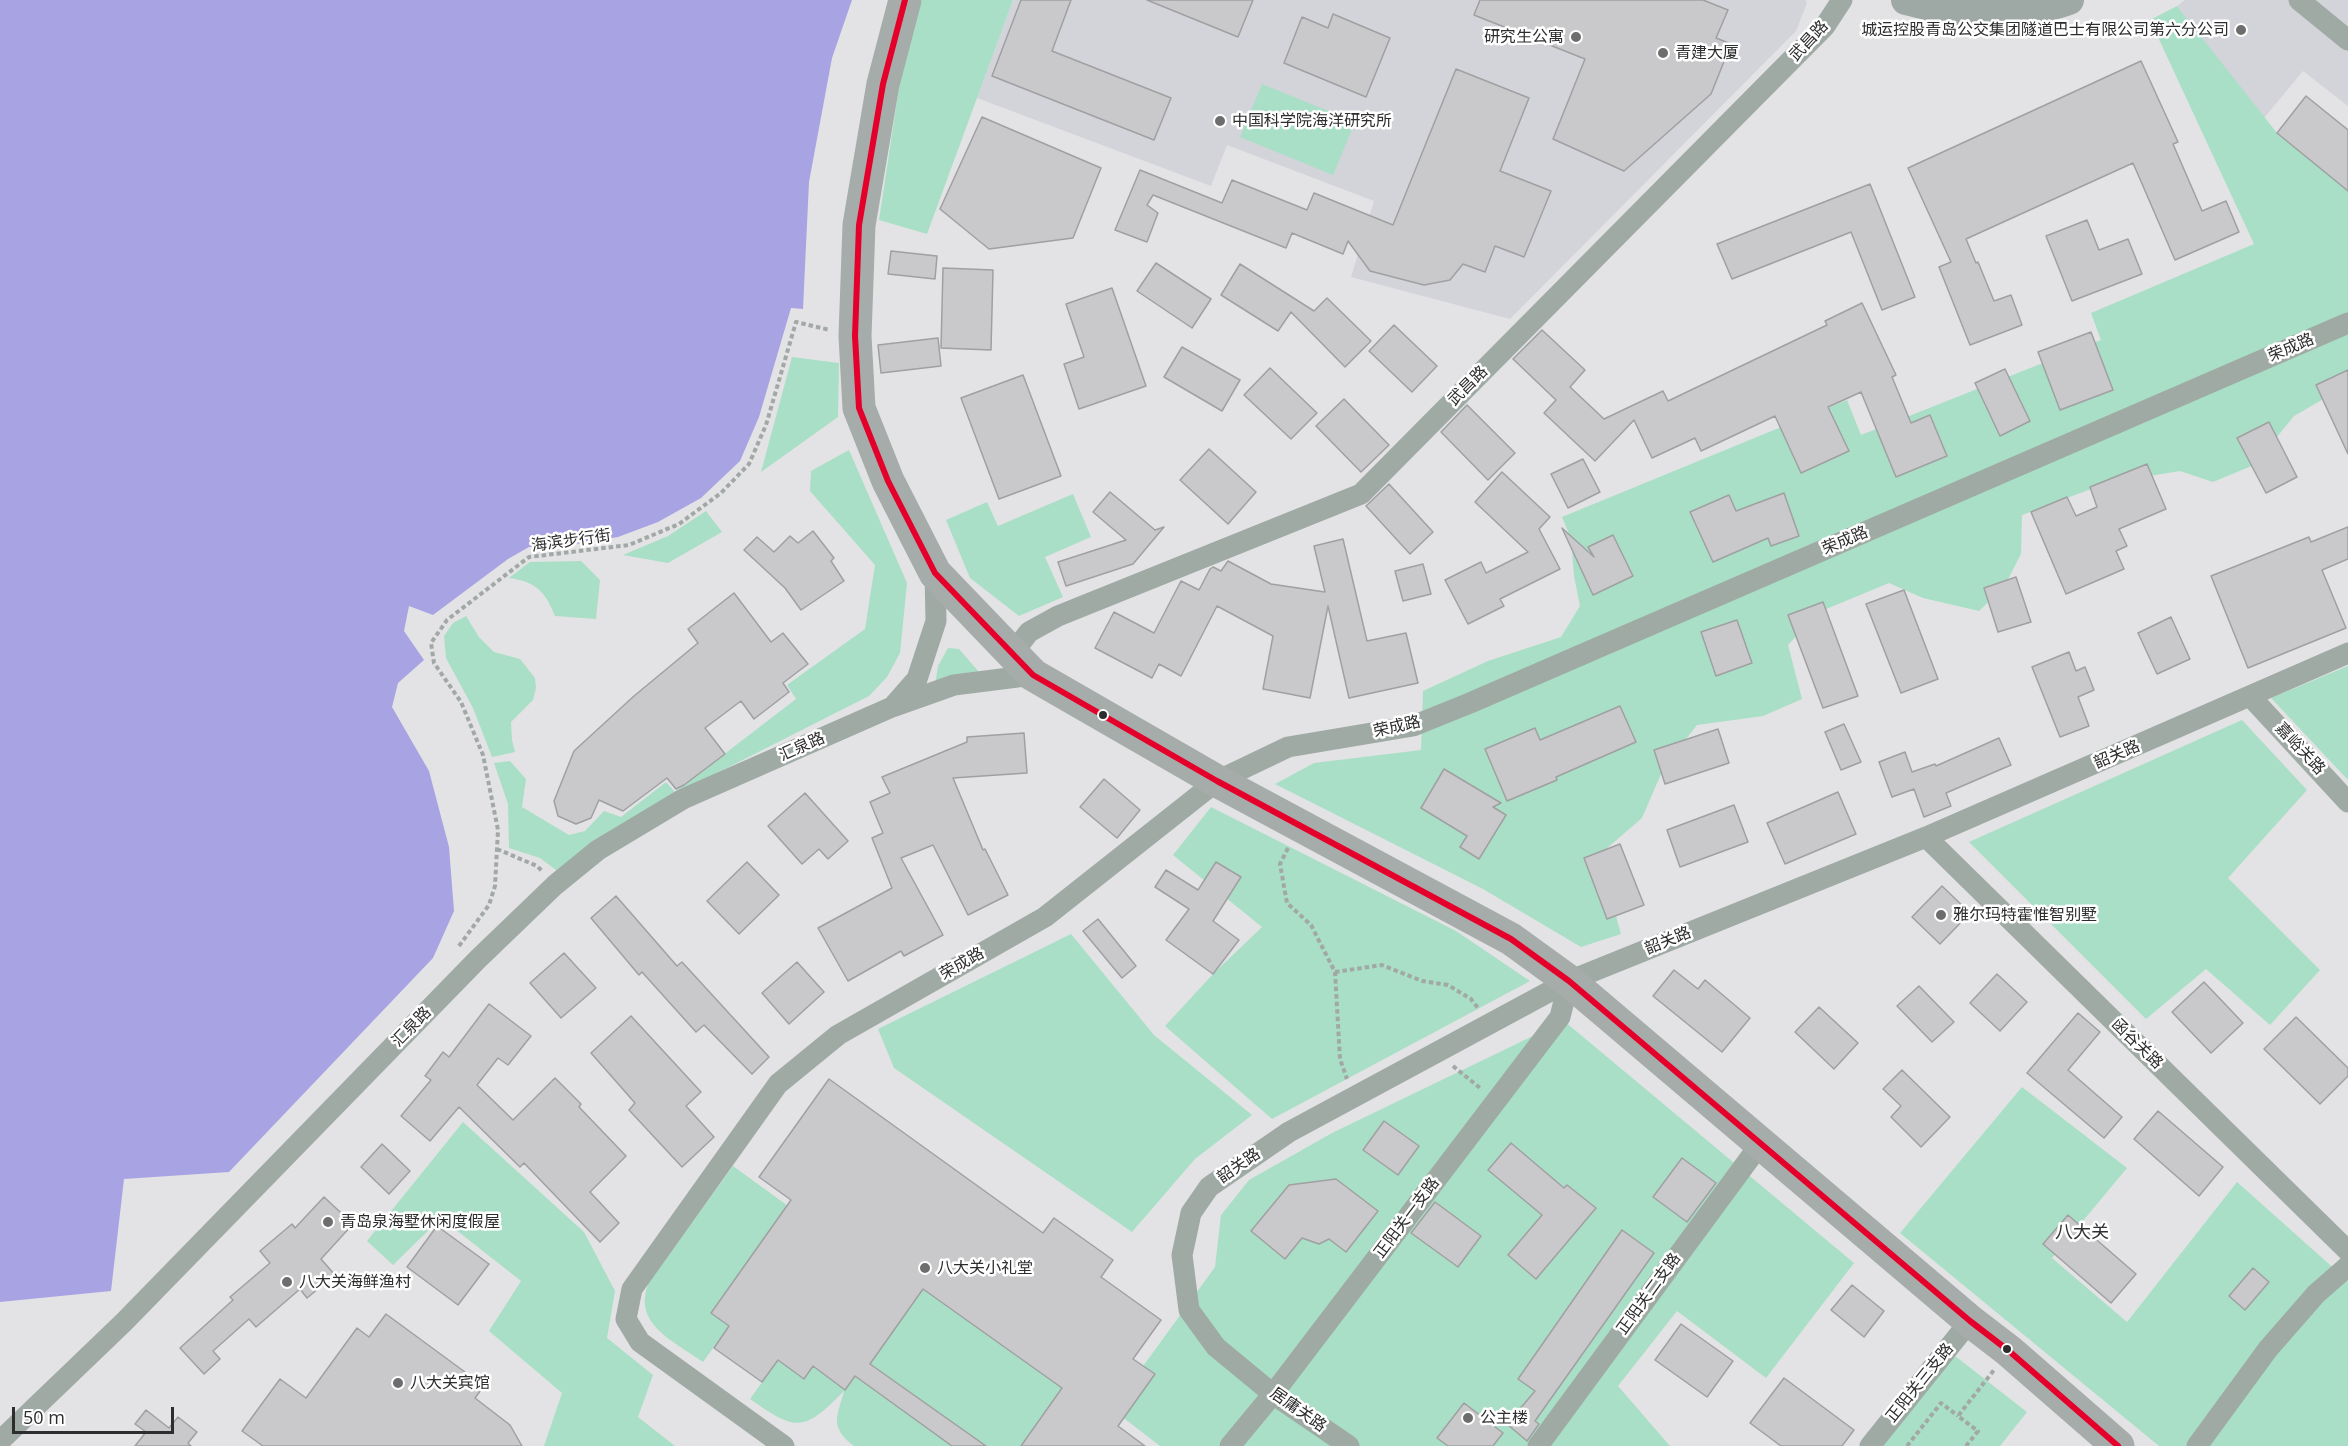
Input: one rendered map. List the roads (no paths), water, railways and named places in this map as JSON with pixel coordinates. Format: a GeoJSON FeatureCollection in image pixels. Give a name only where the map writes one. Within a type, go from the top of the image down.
{"type":"FeatureCollection","features":[{"type":"Feature","properties":{"kind":"main road"},"geometry":{"type":"LineString","coordinates":[[905,0],[883,84],[859,225],[855,336],[860,408],[888,481],[934,573],[1023,664],[1217,781],[1511,939],[1569,981],[1970,1321],[2009,1351],[2118,1446]]}},
{"type":"Feature","properties":{"kind":"street","name":"武昌路"},"geometry":{"type":"LineString","coordinates":[[1023,664],[1029,632],[1058,616],[1361,494],[1825,26],[1842,0]]}},
{"type":"Feature","properties":{"kind":"street"},"geometry":{"type":"LineString","coordinates":[[1906,0],[1934,8],[1972,12],[2037,9],[2069,0]]}},
{"type":"Feature","properties":{"kind":"street"},"geometry":{"type":"LineString","coordinates":[[2299,0],[2348,40]]}},
{"type":"Feature","properties":{"kind":"street","name":"荣成路"},"geometry":{"type":"LineString","coordinates":[[784,1446],[640,1342],[626,1319],[632,1289],[778,1084],[838,1035],[1046,917],[1217,781],[1288,747],[1413,726],[1470,704],[2348,323]]}},
{"type":"Feature","properties":{"kind":"street"},"geometry":{"type":"LineString","coordinates":[[892,707],[917,679],[936,621],[934,573]]}},
{"type":"Feature","properties":{"kind":"street","name":"韶关路"},"geometry":{"type":"LineString","coordinates":[[1248,1372],[1216,1347],[1189,1310],[1182,1256],[1191,1213],[1209,1187],[1289,1132],[1569,981],[1926,837],[2348,653]]}},
{"type":"Feature","properties":{"kind":"street","name":"汇泉路"},"geometry":{"type":"LineString","coordinates":[[0,1441],[124,1322],[478,958],[555,885],[598,850],[683,799],[892,707],[1023,664]]}},
{"type":"Feature","properties":{"kind":"street","name":"嘉峪关路"},"geometry":{"type":"LineString","coordinates":[[2251,697],[2348,802]]}},
{"type":"Feature","properties":{"kind":"street","name":"函谷关路"},"geometry":{"type":"LineString","coordinates":[[1926,837],[2348,1251]]}},
{"type":"Feature","properties":{"kind":"street","name":"正阳关一支路"},"geometry":{"type":"LineString","coordinates":[[1230,1446],[1274,1394],[1560,1017],[1569,981]]}},
{"type":"Feature","properties":{"kind":"street","name":"正阳关二支路"},"geometry":{"type":"LineString","coordinates":[[1538,1446],[1761,1143]]}},
{"type":"Feature","properties":{"kind":"street"},"geometry":{"type":"LineString","coordinates":[[2197,1446],[2268,1349],[2316,1294],[2348,1266]]}},
{"type":"Feature","properties":{"kind":"street","name":"正阳关三支路"},"geometry":{"type":"LineString","coordinates":[[1870,1446],[1970,1321]]}},
{"type":"Feature","properties":{"kind":"street","name":"居庸关路"},"geometry":{"type":"LineString","coordinates":[[1248,1372],[1274,1394],[1349,1446]]}},
{"type":"Feature","properties":{"kind":"place","name":"城运控股青岛公交集团隧道巴士有限公司第六分公司"},"geometry":{"type":"Point","coordinates":[2241,30]}},
{"type":"Feature","properties":{"kind":"place","name":"研究生公寓"},"geometry":{"type":"Point","coordinates":[1576,37]}},
{"type":"Feature","properties":{"kind":"place","name":"青建大厦"},"geometry":{"type":"Point","coordinates":[1663,53]}},
{"type":"Feature","properties":{"kind":"place","name":"中国科学院海洋研究所"},"geometry":{"type":"Point","coordinates":[1220,121]}},
{"type":"Feature","properties":{"kind":"place","name":"雅尔玛特霍惟智别墅"},"geometry":{"type":"Point","coordinates":[1941,915]}},
{"type":"Feature","properties":{"kind":"place","name":"青岛泉海墅休闲度假屋"},"geometry":{"type":"Point","coordinates":[328,1222]}},
{"type":"Feature","properties":{"kind":"place","name":"八大关小礼堂"},"geometry":{"type":"Point","coordinates":[925,1268]}},
{"type":"Feature","properties":{"kind":"place","name":"八大关海鲜渔村"},"geometry":{"type":"Point","coordinates":[287,1282]}},
{"type":"Feature","properties":{"kind":"place","name":"八大关宾馆"},"geometry":{"type":"Point","coordinates":[398,1383]}},
{"type":"Feature","properties":{"kind":"place","name":"公主楼"},"geometry":{"type":"Point","coordinates":[1468,1418]}},
{"type":"Feature","properties":{"kind":"district","name":"八大关"},"geometry":{"type":"Point","coordinates":[2082,1233]}}]}
